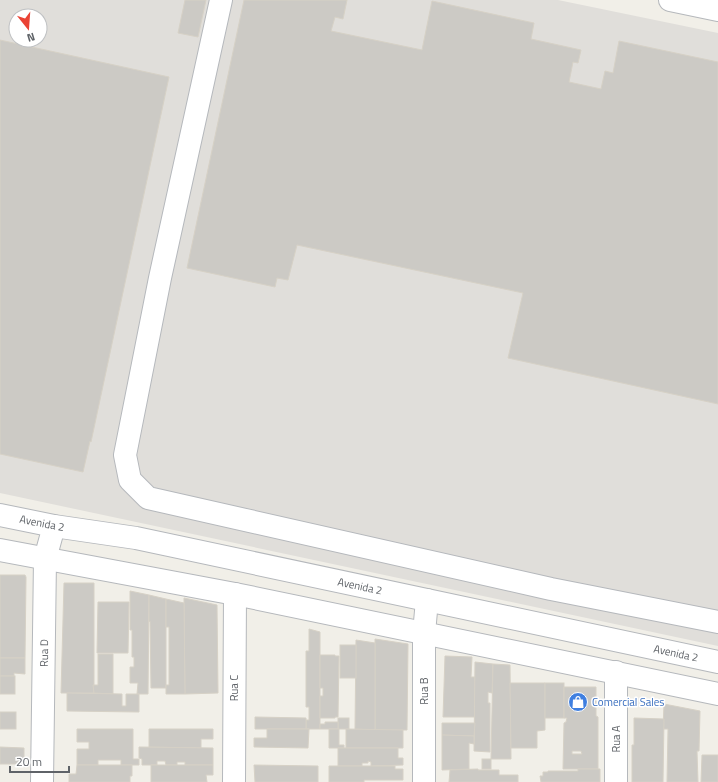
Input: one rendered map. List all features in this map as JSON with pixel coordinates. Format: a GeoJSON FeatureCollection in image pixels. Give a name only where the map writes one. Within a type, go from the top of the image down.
{"type":"FeatureCollection","features":[{"type":"Feature","properties":{"kind":"street"},"geometry":{"type":"LineString","coordinates":[[221,0],[160,278],[125,455],[130,480],[148,498],[551,589],[718,622]]}},
{"type":"Feature","properties":{"kind":"street"},"geometry":{"type":"LineString","coordinates":[[670,0],[718,10]]}},
{"type":"Feature","properties":{"kind":"street","name":"Avenida 2"},"geometry":{"type":"LineString","coordinates":[[0,514],[54,526],[136,538],[718,662]]}},
{"type":"Feature","properties":{"kind":"street","name":"Rua D"},"geometry":{"type":"LineString","coordinates":[[42,782],[45,560],[54,526]]}},
{"type":"Feature","properties":{"kind":"street"},"geometry":{"type":"LineString","coordinates":[[0,550],[45,560],[235,594],[718,694]]}},
{"type":"Feature","properties":{"kind":"street","name":"Rua C"},"geometry":{"type":"LineString","coordinates":[[234,782],[235,594]]}},
{"type":"Feature","properties":{"kind":"street","name":"Rua B"},"geometry":{"type":"LineString","coordinates":[[424,782],[424,633],[427,600]]}},
{"type":"Feature","properties":{"kind":"street","name":"Rua A"},"geometry":{"type":"LineString","coordinates":[[616,672],[616,782]]}},
{"type":"Feature","properties":{"kind":"shaded area"},"geometry":{"type":"Polygon","coordinates":[[[0,0],[558,0],[718,33],[718,646],[0,493],[0,0]]]}},
{"type":"Feature","properties":{"kind":"building"},"geometry":{"type":"Polygon","coordinates":[[[185,0],[206,0],[198,37],[178,33],[185,0]]]}},
{"type":"Feature","properties":{"kind":"building"},"geometry":{"type":"Polygon","coordinates":[[[244,0],[347,0],[343,19],[335,17],[331,31],[422,50],[432,1],[534,23],[531,39],[581,50],[578,63],[573,62],[569,82],[601,89],[605,71],[613,73],[619,41],[718,62],[718,404],[508,358],[523,293],[297,245],[288,280],[277,278],[275,287],[187,268],[244,0]]]}},
{"type":"Feature","properties":{"kind":"building"},"geometry":{"type":"Polygon","coordinates":[[[0,40],[8,42],[8,48],[37,48],[169,77],[91,442],[90,441],[83,472],[0,454],[0,40]]]}},
{"type":"Feature","properties":{"kind":"building"},"geometry":{"type":"Polygon","coordinates":[[[0,575],[25,575],[26,577],[25,658],[0,658],[0,575]]]}},
{"type":"Feature","properties":{"kind":"building"},"geometry":{"type":"Polygon","coordinates":[[[64,583],[94,583],[94,693],[61,693],[64,583]]]}},
{"type":"Feature","properties":{"kind":"building"},"geometry":{"type":"Polygon","coordinates":[[[130,591],[149,595],[148,694],[137,694],[138,683],[130,683],[130,667],[134,667],[134,657],[132,657],[132,630],[130,630],[130,591]]]}},
{"type":"Feature","properties":{"kind":"building"},"geometry":{"type":"Polygon","coordinates":[[[149,595],[166,599],[166,688],[151,688],[149,595]]]}},
{"type":"Feature","properties":{"kind":"building"},"geometry":{"type":"Polygon","coordinates":[[[184,598],[217,605],[218,693],[185,694],[184,598]]]}},
{"type":"Feature","properties":{"kind":"building"},"geometry":{"type":"Polygon","coordinates":[[[166,599],[184,603],[185,694],[166,694],[166,685],[169,685],[169,627],[166,627],[166,599]]]}},
{"type":"Feature","properties":{"kind":"building"},"geometry":{"type":"Polygon","coordinates":[[[98,602],[129,602],[128,653],[97,653],[98,602]]]}},
{"type":"Feature","properties":{"kind":"building"},"geometry":{"type":"Polygon","coordinates":[[[309,629],[320,632],[320,729],[306,729],[306,720],[309,720],[309,707],[306,707],[306,651],[309,651],[309,629]]]}},
{"type":"Feature","properties":{"kind":"building"},"geometry":{"type":"Polygon","coordinates":[[[375,639],[408,644],[407,730],[375,730],[375,639]]]}},
{"type":"Feature","properties":{"kind":"building"},"geometry":{"type":"Polygon","coordinates":[[[356,640],[375,643],[375,730],[355,729],[356,640]]]}},
{"type":"Feature","properties":{"kind":"building"},"geometry":{"type":"Polygon","coordinates":[[[340,645],[356,645],[356,678],[340,678],[340,645]]]}},
{"type":"Feature","properties":{"kind":"building"},"geometry":{"type":"Polygon","coordinates":[[[98,654],[113,654],[113,694],[94,693],[93,685],[98,685],[98,654]]]}},
{"type":"Feature","properties":{"kind":"building"},"geometry":{"type":"Polygon","coordinates":[[[320,655],[339,656],[338,717],[335,718],[320,718],[320,696],[323,696],[323,688],[320,688],[320,655]]]}},
{"type":"Feature","properties":{"kind":"building"},"geometry":{"type":"Polygon","coordinates":[[[445,656],[472,657],[471,677],[475,677],[475,717],[443,717],[445,656]]]}},
{"type":"Feature","properties":{"kind":"building"},"geometry":{"type":"Polygon","coordinates":[[[0,658],[25,658],[25,674],[14,673],[14,676],[0,676],[0,658]]]}},
{"type":"Feature","properties":{"kind":"building"},"geometry":{"type":"Polygon","coordinates":[[[475,662],[493,664],[492,693],[488,692],[488,703],[490,703],[490,752],[474,751],[475,662]]]}},
{"type":"Feature","properties":{"kind":"building"},"geometry":{"type":"Polygon","coordinates":[[[493,664],[510,665],[511,759],[491,759],[493,664]]]}},
{"type":"Feature","properties":{"kind":"building"},"geometry":{"type":"Polygon","coordinates":[[[0,676],[15,676],[15,694],[0,694],[0,676]]]}},
{"type":"Feature","properties":{"kind":"building"},"geometry":{"type":"Polygon","coordinates":[[[510,683],[545,683],[545,730],[537,731],[537,748],[511,748],[510,683]]]}},
{"type":"Feature","properties":{"kind":"building"},"geometry":{"type":"Polygon","coordinates":[[[545,683],[564,683],[564,718],[545,718],[545,683]]]}},
{"type":"Feature","properties":{"kind":"building"},"geometry":{"type":"Polygon","coordinates":[[[564,687],[596,687],[596,716],[598,717],[598,769],[563,769],[564,723],[566,722],[567,718],[564,718],[564,687]],[[572,751],[572,754],[582,754],[581,751],[572,751]]]}},
{"type":"Feature","properties":{"kind":"building"},"geometry":{"type":"Polygon","coordinates":[[[67,693],[122,694],[122,706],[126,706],[126,694],[139,694],[139,712],[67,711],[67,693]]]}},
{"type":"Feature","properties":{"kind":"building"},"geometry":{"type":"Polygon","coordinates":[[[664,704],[700,711],[699,751],[697,751],[698,782],[667,782],[668,729],[663,729],[664,704]]]}},
{"type":"Feature","properties":{"kind":"building"},"geometry":{"type":"Polygon","coordinates":[[[0,712],[16,712],[16,729],[0,729],[0,712]]]}},
{"type":"Feature","properties":{"kind":"building"},"geometry":{"type":"Polygon","coordinates":[[[255,717],[306,718],[306,729],[255,729],[255,717]]]}},
{"type":"Feature","properties":{"kind":"building"},"geometry":{"type":"Polygon","coordinates":[[[338,718],[349,718],[349,729],[338,729],[338,718]]]}},
{"type":"Feature","properties":{"kind":"building"},"geometry":{"type":"Polygon","coordinates":[[[634,718],[664,719],[663,782],[632,782],[634,718]]]}},
{"type":"Feature","properties":{"kind":"building"},"geometry":{"type":"Polygon","coordinates":[[[325,722],[338,722],[338,729],[320,729],[320,724],[325,724],[325,722]]]}},
{"type":"Feature","properties":{"kind":"building"},"geometry":{"type":"Polygon","coordinates":[[[442,723],[475,723],[474,736],[442,735],[442,723]]]}},
{"type":"Feature","properties":{"kind":"building"},"geometry":{"type":"Polygon","coordinates":[[[77,729],[133,729],[133,759],[139,759],[139,765],[121,765],[121,760],[98,760],[98,765],[77,765],[77,749],[89,749],[89,742],[77,742],[77,729]]]}},
{"type":"Feature","properties":{"kind":"building"},"geometry":{"type":"Polygon","coordinates":[[[149,729],[213,729],[213,739],[201,739],[201,748],[149,747],[149,729]]]}},
{"type":"Feature","properties":{"kind":"building"},"geometry":{"type":"Polygon","coordinates":[[[267,729],[309,729],[308,748],[254,747],[254,738],[267,738],[267,729]]]}},
{"type":"Feature","properties":{"kind":"building"},"geometry":{"type":"Polygon","coordinates":[[[329,729],[339,729],[339,745],[344,745],[344,748],[329,748],[329,729]]]}},
{"type":"Feature","properties":{"kind":"building"},"geometry":{"type":"Polygon","coordinates":[[[346,729],[403,730],[403,748],[346,748],[346,729]]]}},
{"type":"Feature","properties":{"kind":"building"},"geometry":{"type":"Polygon","coordinates":[[[442,735],[474,736],[474,744],[469,743],[469,769],[442,770],[442,735]]]}},
{"type":"Feature","properties":{"kind":"building"},"geometry":{"type":"Polygon","coordinates":[[[0,747],[24,748],[24,764],[0,764],[0,747]]]}},
{"type":"Feature","properties":{"kind":"building"},"geometry":{"type":"Polygon","coordinates":[[[139,747],[213,748],[213,765],[185,765],[185,762],[177,762],[177,765],[166,765],[165,761],[157,761],[157,765],[142,765],[142,759],[139,758],[139,747]]]}},
{"type":"Feature","properties":{"kind":"building"},"geometry":{"type":"Polygon","coordinates":[[[338,748],[398,748],[398,758],[403,758],[403,765],[371,766],[371,762],[368,761],[368,763],[362,763],[362,766],[338,766],[338,748]]]}},
{"type":"Feature","properties":{"kind":"building"},"geometry":{"type":"Polygon","coordinates":[[[702,755],[718,755],[718,782],[701,782],[702,755]]]}},
{"type":"Feature","properties":{"kind":"building"},"geometry":{"type":"Polygon","coordinates":[[[482,759],[491,759],[491,769],[482,769],[482,759]]]}},
{"type":"Feature","properties":{"kind":"building"},"geometry":{"type":"Polygon","coordinates":[[[77,765],[132,765],[132,776],[130,776],[130,782],[69,782],[69,774],[76,774],[77,765]]]}},
{"type":"Feature","properties":{"kind":"building"},"geometry":{"type":"Polygon","coordinates":[[[151,765],[213,765],[213,775],[206,775],[207,782],[151,782],[151,765]]]}},
{"type":"Feature","properties":{"kind":"building"},"geometry":{"type":"Polygon","coordinates":[[[254,765],[318,766],[318,782],[255,782],[254,765]]]}},
{"type":"Feature","properties":{"kind":"building"},"geometry":{"type":"Polygon","coordinates":[[[329,766],[395,766],[395,769],[403,769],[403,780],[329,782],[329,766]]]}},
{"type":"Feature","properties":{"kind":"building"},"geometry":{"type":"Polygon","coordinates":[[[578,769],[600,769],[600,782],[541,782],[540,776],[543,776],[543,772],[578,771],[578,769]]]}},
{"type":"Feature","properties":{"kind":"building"},"geometry":{"type":"Polygon","coordinates":[[[450,770],[499,770],[499,775],[518,775],[518,782],[449,782],[450,770]]]}},
{"type":"Feature","properties":{"kind":"place","name":"Comercial Sales"},"geometry":{"type":"Point","coordinates":[578,702]}}]}
